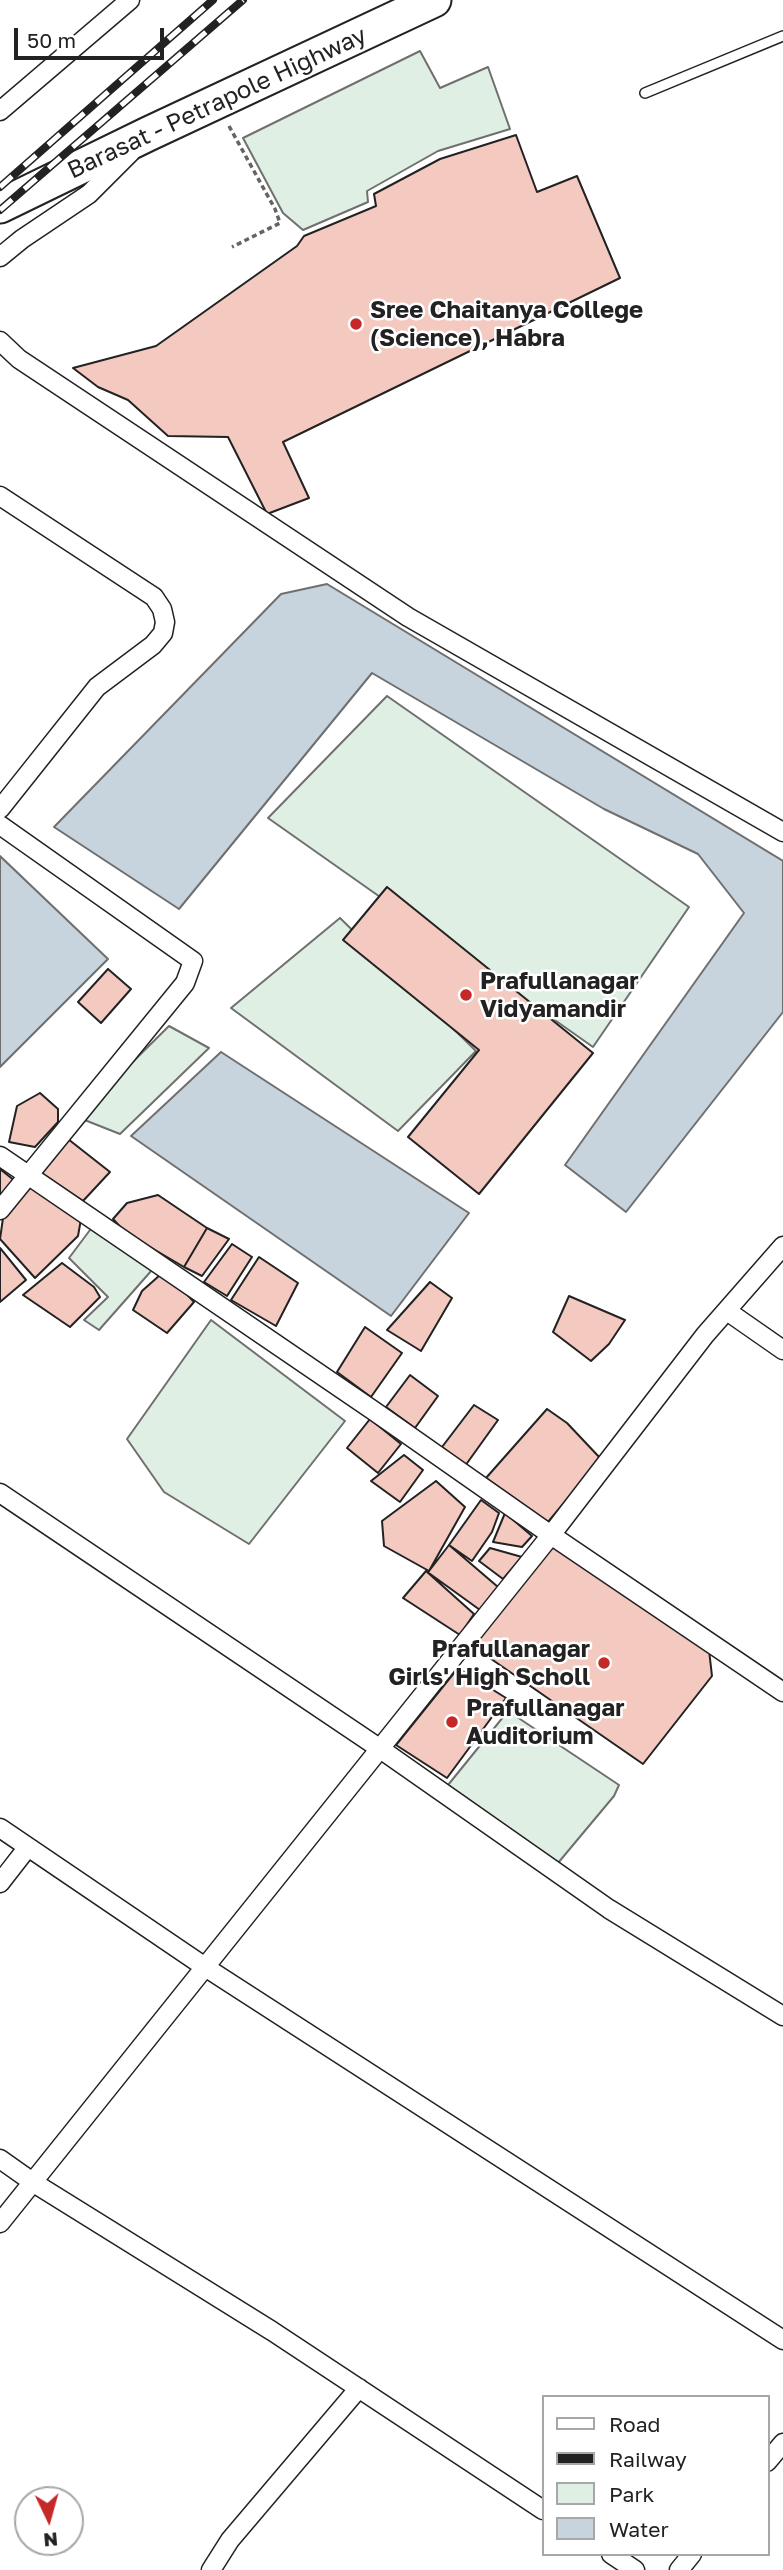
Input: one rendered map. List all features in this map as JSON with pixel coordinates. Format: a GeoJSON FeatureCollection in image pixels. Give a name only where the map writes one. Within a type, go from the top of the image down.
{"type":"FeatureCollection","features":[{"type":"Feature","properties":{"kind":"highway","name":"Barasat - Petrapole Highway"},"geometry":{"type":"LineString","coordinates":[[0,206],[434,0]]}},
{"type":"Feature","properties":{"kind":"street"},"geometry":{"type":"LineString","coordinates":[[0,111],[130,0]]}},
{"type":"Feature","properties":{"kind":"street"},"geometry":{"type":"LineString","coordinates":[[0,257],[89,194],[148,134]]}},
{"type":"Feature","properties":{"kind":"street"},"geometry":{"type":"LineString","coordinates":[[0,341],[19,359],[408,617],[783,832]]}},
{"type":"Feature","properties":{"kind":"street"},"geometry":{"type":"LineString","coordinates":[[0,496],[154,597],[162,609],[165,622],[163,634],[153,645],[97,687],[0,808]]}},
{"type":"Feature","properties":{"kind":"street"},"geometry":{"type":"LineString","coordinates":[[0,825],[193,961],[185,983],[0,1210]]}},
{"type":"Feature","properties":{"kind":"street"},"geometry":{"type":"LineString","coordinates":[[0,1156],[783,1692]]}},
{"type":"Feature","properties":{"kind":"street"},"geometry":{"type":"LineString","coordinates":[[0,2223],[727,1311],[783,1246]]}},
{"type":"Feature","properties":{"kind":"street"},"geometry":{"type":"LineString","coordinates":[[727,1311],[783,1350]]}},
{"type":"Feature","properties":{"kind":"street"},"geometry":{"type":"LineString","coordinates":[[0,1493],[379,1748],[489,1828],[609,1909],[783,2016]]}},
{"type":"Feature","properties":{"kind":"street"},"geometry":{"type":"LineString","coordinates":[[0,1828],[205,1967],[783,2340]]}},
{"type":"Feature","properties":{"kind":"street"},"geometry":{"type":"LineString","coordinates":[[0,1883],[29,1847]]}},
{"type":"Feature","properties":{"kind":"street"},"geometry":{"type":"LineString","coordinates":[[0,2159],[359,2388],[542,2509]]}},
{"type":"Feature","properties":{"kind":"street"},"geometry":{"type":"LineString","coordinates":[[211,2570],[230,2540],[359,2388]]}},
{"type":"Feature","properties":{"kind":"street"},"geometry":{"type":"LineString","coordinates":[[769,2460],[783,2443]]}},
{"type":"Feature","properties":{"kind":"street"},"geometry":{"type":"LineString","coordinates":[[614,2556],[635,2570]]}},
{"type":"Feature","properties":{"kind":"street"},"geometry":{"type":"LineString","coordinates":[[679,2570],[690,2556]]}},
{"type":"Feature","properties":{"kind":"lane"},"geometry":{"type":"LineString","coordinates":[[645,93],[783,36]]}},
{"type":"Feature","properties":{"kind":"path"},"geometry":{"type":"LineString","coordinates":[[217,102],[280,223],[232,247]]}},
{"type":"Feature","properties":{"kind":"green space"},"geometry":{"type":"Polygon","coordinates":[[[420,51],[440,88],[488,67],[510,129],[438,151],[367,191],[368,202],[303,230],[283,213],[243,138],[420,51]]]}},
{"type":"Feature","properties":{"kind":"green space"},"geometry":{"type":"Polygon","coordinates":[[[387,696],[689,907],[593,1047],[268,818],[387,696]]]}},
{"type":"Feature","properties":{"kind":"green space"},"geometry":{"type":"Polygon","coordinates":[[[340,918],[476,1051],[398,1131],[231,1008],[340,918]]]}},
{"type":"Feature","properties":{"kind":"green space"},"geometry":{"type":"Polygon","coordinates":[[[169,1026],[209,1048],[120,1134],[77,1117],[169,1026]]]}},
{"type":"Feature","properties":{"kind":"green space"},"geometry":{"type":"Polygon","coordinates":[[[93,1226],[152,1270],[99,1330],[84,1320],[108,1297],[69,1258],[93,1226]]]}},
{"type":"Feature","properties":{"kind":"green space"},"geometry":{"type":"Polygon","coordinates":[[[211,1320],[345,1421],[249,1544],[164,1492],[127,1439],[211,1320]]]}},
{"type":"Feature","properties":{"kind":"green space"},"geometry":{"type":"Polygon","coordinates":[[[508,1711],[619,1785],[614,1796],[558,1863],[448,1785],[508,1711]]]}},
{"type":"Feature","properties":{"kind":"water"},"geometry":{"type":"Polygon","coordinates":[[[327,584],[783,861],[783,1012],[626,1212],[565,1165],[744,913],[698,854],[604,809],[372,673],[179,909],[54,827],[281,594],[327,584]]]}},
{"type":"Feature","properties":{"kind":"water"},"geometry":{"type":"Polygon","coordinates":[[[0,856],[108,959],[0,1067],[0,856]]]}},
{"type":"Feature","properties":{"kind":"water"},"geometry":{"type":"Polygon","coordinates":[[[221,1052],[469,1213],[391,1316],[131,1136],[221,1052]]]}},
{"type":"Feature","properties":{"kind":"building","name":"Sree Chaitanya College (Science), Habra"},"geometry":{"type":"Polygon","coordinates":[[[516,135],[537,192],[577,176],[620,278],[283,442],[309,498],[267,514],[228,437],[168,436],[128,400],[98,387],[73,368],[156,346],[297,246],[304,236],[376,206],[374,194],[440,159],[516,135]]]}},
{"type":"Feature","properties":{"kind":"building","name":"Prafullanagar Vidyamandir"},"geometry":{"type":"Polygon","coordinates":[[[387,887],[593,1053],[479,1194],[408,1137],[479,1050],[343,940],[387,887]]]}},
{"type":"Feature","properties":{"kind":"building"},"geometry":{"type":"Polygon","coordinates":[[[108,969],[131,989],[101,1023],[78,1002],[108,969]]]}},
{"type":"Feature","properties":{"kind":"building"},"geometry":{"type":"Polygon","coordinates":[[[40,1093],[58,1109],[58,1122],[35,1147],[9,1142],[17,1106],[40,1093]]]}},
{"type":"Feature","properties":{"kind":"building"},"geometry":{"type":"Polygon","coordinates":[[[68,1139],[110,1172],[83,1201],[40,1172],[68,1139]]]}},
{"type":"Feature","properties":{"kind":"building"},"geometry":{"type":"Polygon","coordinates":[[[0,1169],[15,1181],[0,1199],[0,1169]]]}},
{"type":"Feature","properties":{"kind":"building"},"geometry":{"type":"Polygon","coordinates":[[[29,1186],[81,1219],[78,1236],[35,1278],[0,1239],[3,1218],[29,1186]]]}},
{"type":"Feature","properties":{"kind":"building"},"geometry":{"type":"Polygon","coordinates":[[[158,1195],[207,1228],[184,1267],[126,1233],[113,1219],[127,1203],[158,1195]]]}},
{"type":"Feature","properties":{"kind":"building"},"geometry":{"type":"Polygon","coordinates":[[[207,1228],[229,1239],[202,1276],[184,1267],[207,1228]]]}},
{"type":"Feature","properties":{"kind":"building"},"geometry":{"type":"Polygon","coordinates":[[[232,1244],[252,1257],[227,1296],[204,1282],[232,1244]]]}},
{"type":"Feature","properties":{"kind":"building"},"geometry":{"type":"Polygon","coordinates":[[[0,1248],[26,1280],[0,1302],[0,1248]]]}},
{"type":"Feature","properties":{"kind":"building"},"geometry":{"type":"Polygon","coordinates":[[[259,1257],[298,1283],[276,1326],[231,1300],[259,1257]]]}},
{"type":"Feature","properties":{"kind":"building"},"geometry":{"type":"Polygon","coordinates":[[[62,1263],[94,1287],[100,1297],[70,1327],[23,1295],[62,1263]]]}},
{"type":"Feature","properties":{"kind":"building"},"geometry":{"type":"Polygon","coordinates":[[[160,1275],[180,1287],[194,1302],[167,1333],[133,1310],[142,1291],[160,1275]]]}},
{"type":"Feature","properties":{"kind":"building"},"geometry":{"type":"Polygon","coordinates":[[[430,1282],[452,1298],[421,1351],[387,1330],[430,1282]]]}},
{"type":"Feature","properties":{"kind":"building"},"geometry":{"type":"Polygon","coordinates":[[[569,1296],[625,1320],[609,1344],[591,1361],[553,1332],[569,1296]]]}},
{"type":"Feature","properties":{"kind":"building"},"geometry":{"type":"Polygon","coordinates":[[[365,1327],[402,1353],[371,1397],[337,1372],[365,1327]]]}},
{"type":"Feature","properties":{"kind":"building"},"geometry":{"type":"Polygon","coordinates":[[[410,1375],[438,1396],[415,1428],[386,1407],[410,1375]]]}},
{"type":"Feature","properties":{"kind":"building"},"geometry":{"type":"Polygon","coordinates":[[[474,1405],[498,1420],[465,1466],[442,1447],[474,1405]]]}},
{"type":"Feature","properties":{"kind":"building"},"geometry":{"type":"Polygon","coordinates":[[[547,1409],[567,1423],[601,1459],[548,1522],[486,1478],[547,1409]]]}},
{"type":"Feature","properties":{"kind":"building"},"geometry":{"type":"Polygon","coordinates":[[[370,1419],[401,1444],[378,1473],[347,1448],[370,1419]]]}},
{"type":"Feature","properties":{"kind":"building"},"geometry":{"type":"Polygon","coordinates":[[[404,1455],[423,1470],[400,1502],[371,1481],[404,1455]]]}},
{"type":"Feature","properties":{"kind":"building"},"geometry":{"type":"Polygon","coordinates":[[[436,1481],[465,1507],[429,1571],[384,1546],[382,1521],[436,1481]]]}},
{"type":"Feature","properties":{"kind":"building"},"geometry":{"type":"Polygon","coordinates":[[[481,1500],[499,1513],[492,1532],[472,1561],[449,1545],[481,1500]]]}},
{"type":"Feature","properties":{"kind":"building"},"geometry":{"type":"Polygon","coordinates":[[[505,1513],[532,1536],[522,1547],[493,1542],[505,1513]]]}},
{"type":"Feature","properties":{"kind":"building"},"geometry":{"type":"Polygon","coordinates":[[[449,1545],[498,1587],[480,1610],[426,1571],[429,1571],[449,1545]]]}},
{"type":"Feature","properties":{"kind":"building","name":"Prafullanagar Girls' High Scholl"},"geometry":{"type":"Polygon","coordinates":[[[553,1546],[709,1650],[712,1676],[643,1764],[471,1645],[553,1546]]]}},
{"type":"Feature","properties":{"kind":"building"},"geometry":{"type":"Polygon","coordinates":[[[490,1548],[522,1557],[503,1579],[479,1561],[490,1548]]]}},
{"type":"Feature","properties":{"kind":"building"},"geometry":{"type":"Polygon","coordinates":[[[426,1571],[474,1614],[460,1635],[403,1598],[426,1571]]]}},
{"type":"Feature","properties":{"kind":"building","name":"Prafullanagar Auditorium"},"geometry":{"type":"Polygon","coordinates":[[[458,1668],[506,1698],[447,1778],[396,1745],[458,1668]]]}},
{"type":"Feature","properties":{"kind":"railway"},"geometry":{"type":"LineString","coordinates":[[0,187],[213,0]]}},
{"type":"Feature","properties":{"kind":"railway"},"geometry":{"type":"LineString","coordinates":[[0,210],[243,0]]}},
{"type":"Feature","properties":{"kind":"place","name":"Sree Chaitanya College (Science), Habra"},"geometry":{"type":"Point","coordinates":[356,324]}},
{"type":"Feature","properties":{"kind":"place","name":"Prafullanagar Vidyamandir"},"geometry":{"type":"Point","coordinates":[466,995]}},
{"type":"Feature","properties":{"kind":"place","name":"Prafullanagar Girls' High Scholl"},"geometry":{"type":"Point","coordinates":[604,1663]}},
{"type":"Feature","properties":{"kind":"place","name":"Prafullanagar Auditorium"},"geometry":{"type":"Point","coordinates":[452,1722]}}]}
